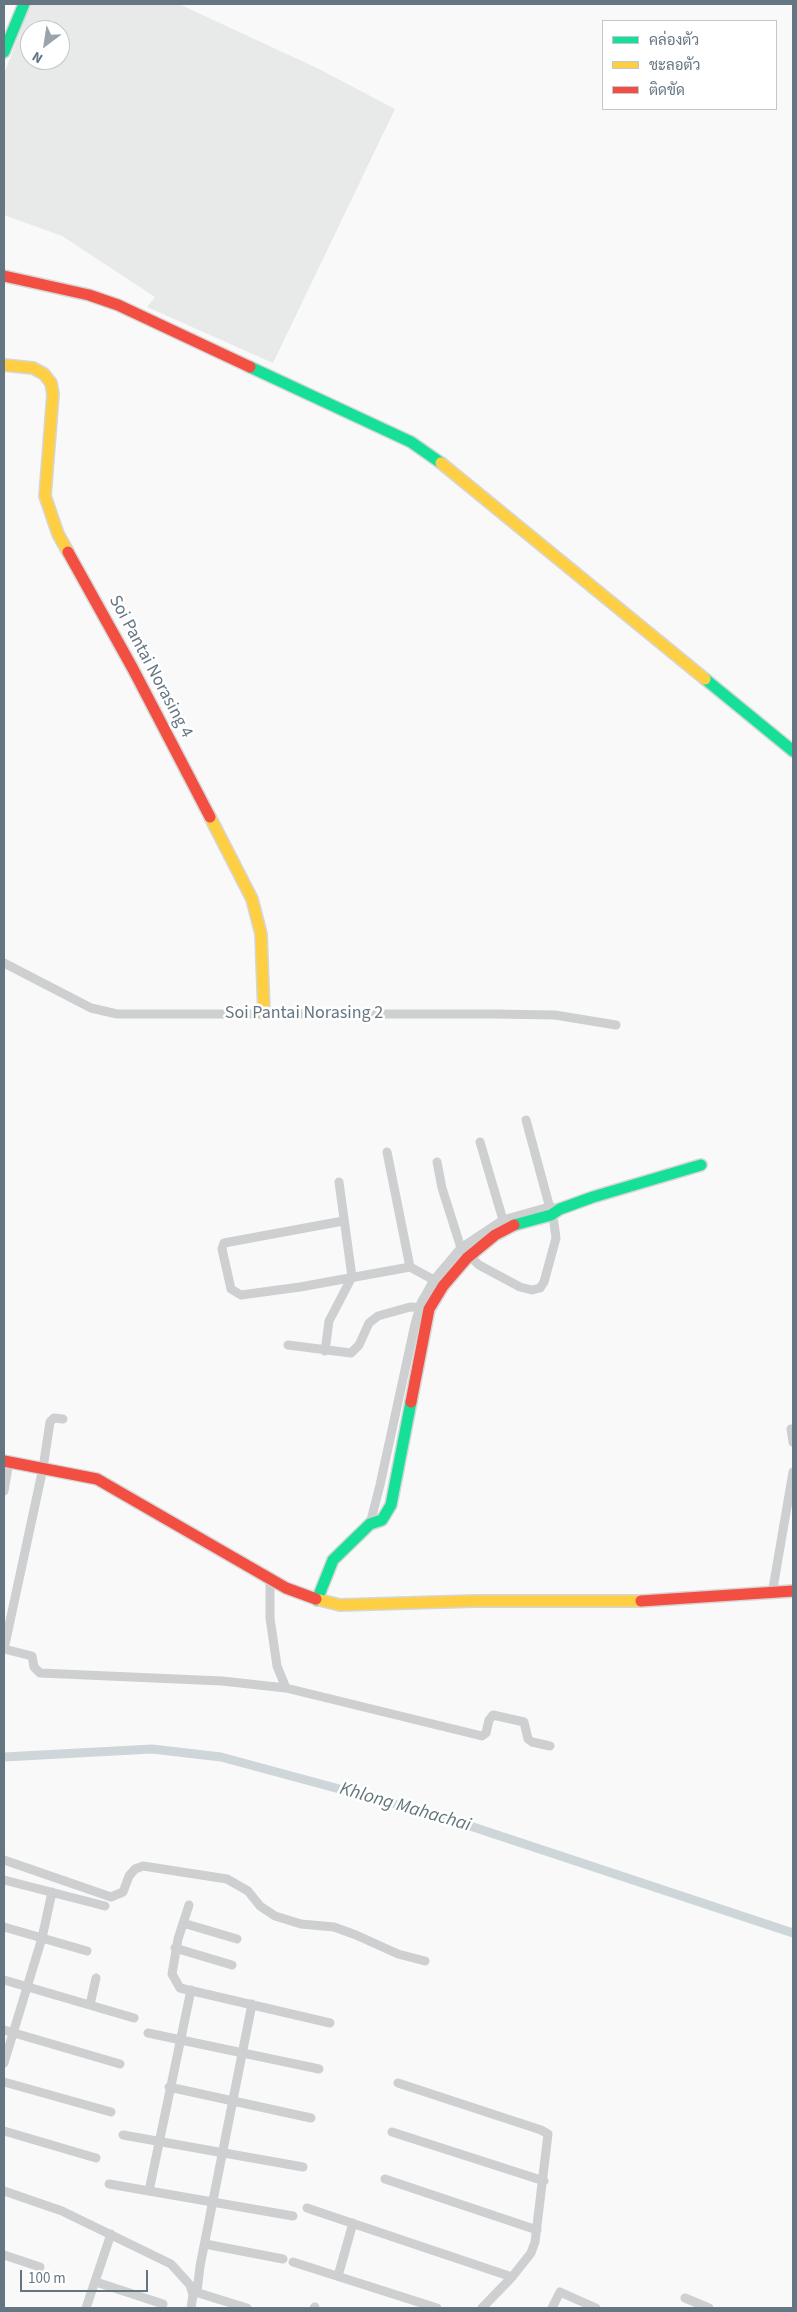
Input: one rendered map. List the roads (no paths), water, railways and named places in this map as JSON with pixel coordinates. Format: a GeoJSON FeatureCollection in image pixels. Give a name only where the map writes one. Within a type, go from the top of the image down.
{"type":"FeatureCollection","features":[{"type":"Feature","properties":{"kind":"street"},"geometry":{"type":"LineString","coordinates":[[4,52],[24,4]]}},
{"type":"Feature","properties":{"kind":"street"},"geometry":{"type":"LineString","coordinates":[[4,276],[89,295],[118,305],[411,442],[434,457],[793,751]]}},
{"type":"Feature","properties":{"kind":"street","name":"Soi Pantai Norasing 4"},"geometry":{"type":"LineString","coordinates":[[4,365],[33,368],[44,374],[51,383],[54,394],[45,496],[49,512],[58,534],[133,669],[252,900],[262,944],[264,1013]]}},
{"type":"Feature","properties":{"kind":"street","name":"Soi Pantai Norasing 2"},"geometry":{"type":"LineString","coordinates":[[4,963],[91,1008],[118,1014],[555,1015],[616,1025]]}},
{"type":"Feature","properties":{"kind":"street"},"geometry":{"type":"LineString","coordinates":[[437,1162],[442,1188],[465,1252],[479,1265],[520,1287],[532,1290],[540,1288],[544,1282],[556,1238],[554,1210],[526,1120]]}},
{"type":"Feature","properties":{"kind":"street"},"geometry":{"type":"LineString","coordinates":[[480,1142],[503,1220]]}},
{"type":"Feature","properties":{"kind":"street"},"geometry":{"type":"LineString","coordinates":[[387,1152],[410,1267]]}},
{"type":"Feature","properties":{"kind":"street"},"geometry":{"type":"LineString","coordinates":[[317,1600],[334,1560],[341,1550],[370,1524],[382,1520],[391,1505],[425,1308],[443,1286],[465,1252],[515,1225],[554,1210],[701,1165]]}},
{"type":"Feature","properties":{"kind":"street"},"geometry":{"type":"LineString","coordinates":[[325,1351],[330,1321],[352,1277],[339,1182]]}},
{"type":"Feature","properties":{"kind":"street"},"geometry":{"type":"LineString","coordinates":[[370,1524],[425,1308],[434,1280],[503,1220],[554,1210]]}},
{"type":"Feature","properties":{"kind":"street"},"geometry":{"type":"LineString","coordinates":[[343,1221],[224,1243],[222,1249],[231,1289],[240,1295],[300,1287],[410,1267],[434,1280]]}},
{"type":"Feature","properties":{"kind":"street"},"geometry":{"type":"LineString","coordinates":[[288,1345],[351,1353],[359,1345],[369,1323],[378,1316],[410,1306],[425,1308]]}},
{"type":"Feature","properties":{"kind":"street"},"geometry":{"type":"LineString","coordinates":[[64,1419],[54,1418],[50,1422],[43,1468],[4,1649],[32,1656],[34,1667],[40,1673],[222,1680],[286,1688],[339,1699],[482,1736],[486,1733],[488,1720],[493,1715],[519,1720],[526,1726],[528,1739],[532,1742],[550,1746]]}},
{"type":"Feature","properties":{"kind":"street"},"geometry":{"type":"LineString","coordinates":[[791,1429],[793,1442]]}},
{"type":"Feature","properties":{"kind":"street"},"geometry":{"type":"LineString","coordinates":[[4,1491],[7,1462],[85,1475],[110,1485],[270,1579],[317,1600],[355,1606],[475,1601],[656,1601],[793,1591]]}},
{"type":"Feature","properties":{"kind":"street"},"geometry":{"type":"LineString","coordinates":[[772,1594],[793,1472]]}},
{"type":"Feature","properties":{"kind":"street"},"geometry":{"type":"LineString","coordinates":[[270,1579],[270,1618],[275,1656],[286,1688]]}},
{"type":"Feature","properties":{"kind":"street"},"geometry":{"type":"LineString","coordinates":[[4,1860],[111,1897],[123,1892],[135,1868],[143,1866],[227,1879],[248,1891],[260,1906],[275,1916],[301,1924],[334,1927],[398,1954],[425,1961]]}},
{"type":"Feature","properties":{"kind":"street"},"geometry":{"type":"LineString","coordinates":[[4,1880],[105,1906]]}},
{"type":"Feature","properties":{"kind":"street"},"geometry":{"type":"LineString","coordinates":[[4,2063],[8,2031],[42,1938],[52,1892]]}},
{"type":"Feature","properties":{"kind":"street"},"geometry":{"type":"LineString","coordinates":[[189,1905],[175,1948],[172,1974],[174,1981],[180,1988],[330,2023]]}},
{"type":"Feature","properties":{"kind":"street"},"geometry":{"type":"LineString","coordinates":[[183,1923],[237,1940]]}},
{"type":"Feature","properties":{"kind":"street"},"geometry":{"type":"LineString","coordinates":[[4,1927],[87,1951]]}},
{"type":"Feature","properties":{"kind":"street"},"geometry":{"type":"LineString","coordinates":[[175,1948],[232,1965]]}},
{"type":"Feature","properties":{"kind":"street"},"geometry":{"type":"LineString","coordinates":[[90,2005],[96,1978]]}},
{"type":"Feature","properties":{"kind":"street"},"geometry":{"type":"LineString","coordinates":[[4,1980],[134,2018]]}},
{"type":"Feature","properties":{"kind":"street"},"geometry":{"type":"LineString","coordinates":[[149,2191],[179,2039],[191,1990]]}},
{"type":"Feature","properties":{"kind":"street"},"geometry":{"type":"LineString","coordinates":[[191,2308],[214,2203],[252,2004]]}},
{"type":"Feature","properties":{"kind":"street"},"geometry":{"type":"LineString","coordinates":[[8,2031],[120,2064]]}},
{"type":"Feature","properties":{"kind":"street"},"geometry":{"type":"LineString","coordinates":[[148,2032],[319,2069]]}},
{"type":"Feature","properties":{"kind":"street"},"geometry":{"type":"LineString","coordinates":[[4,2082],[111,2112]]}},
{"type":"Feature","properties":{"kind":"street"},"geometry":{"type":"LineString","coordinates":[[398,2082],[548,2134],[544,2181],[537,2230],[531,2253],[512,2277],[482,2308]]}},
{"type":"Feature","properties":{"kind":"street"},"geometry":{"type":"LineString","coordinates":[[169,2087],[311,2118]]}},
{"type":"Feature","properties":{"kind":"street"},"geometry":{"type":"LineString","coordinates":[[4,2131],[96,2158]]}},
{"type":"Feature","properties":{"kind":"street"},"geometry":{"type":"LineString","coordinates":[[392,2132],[544,2181]]}},
{"type":"Feature","properties":{"kind":"street"},"geometry":{"type":"LineString","coordinates":[[124,2135],[303,2166]]}},
{"type":"Feature","properties":{"kind":"street"},"geometry":{"type":"LineString","coordinates":[[385,2179],[537,2230]]}},
{"type":"Feature","properties":{"kind":"street"},"geometry":{"type":"LineString","coordinates":[[109,2184],[293,2216]]}},
{"type":"Feature","properties":{"kind":"street"},"geometry":{"type":"LineString","coordinates":[[4,2191],[62,2211],[111,2234],[171,2264],[195,2291],[247,2308]]}},
{"type":"Feature","properties":{"kind":"street"},"geometry":{"type":"LineString","coordinates":[[307,2208],[512,2277]]}},
{"type":"Feature","properties":{"kind":"street"},"geometry":{"type":"LineString","coordinates":[[338,2276],[353,2223]]}},
{"type":"Feature","properties":{"kind":"street"},"geometry":{"type":"LineString","coordinates":[[86,2308],[111,2234]]}},
{"type":"Feature","properties":{"kind":"street"},"geometry":{"type":"LineString","coordinates":[[205,2244],[283,2259]]}},
{"type":"Feature","properties":{"kind":"street"},"geometry":{"type":"LineString","coordinates":[[4,2254],[40,2267]]}},
{"type":"Feature","properties":{"kind":"street"},"geometry":{"type":"LineString","coordinates":[[292,2262],[437,2308]]}},
{"type":"Feature","properties":{"kind":"street"},"geometry":{"type":"LineString","coordinates":[[96,2282],[163,2304]]}},
{"type":"Feature","properties":{"kind":"street"},"geometry":{"type":"LineString","coordinates":[[552,2308],[560,2292],[596,2308]]}},
{"type":"Feature","properties":{"kind":"street"},"geometry":{"type":"LineString","coordinates":[[686,2298],[709,2308]]}},
{"type":"Feature","properties":{"kind":"waterway","name":"Khlong Mahachai"},"geometry":{"type":"LineString","coordinates":[[4,1757],[152,1749],[221,1757],[443,1817],[793,1933]]}}]}
